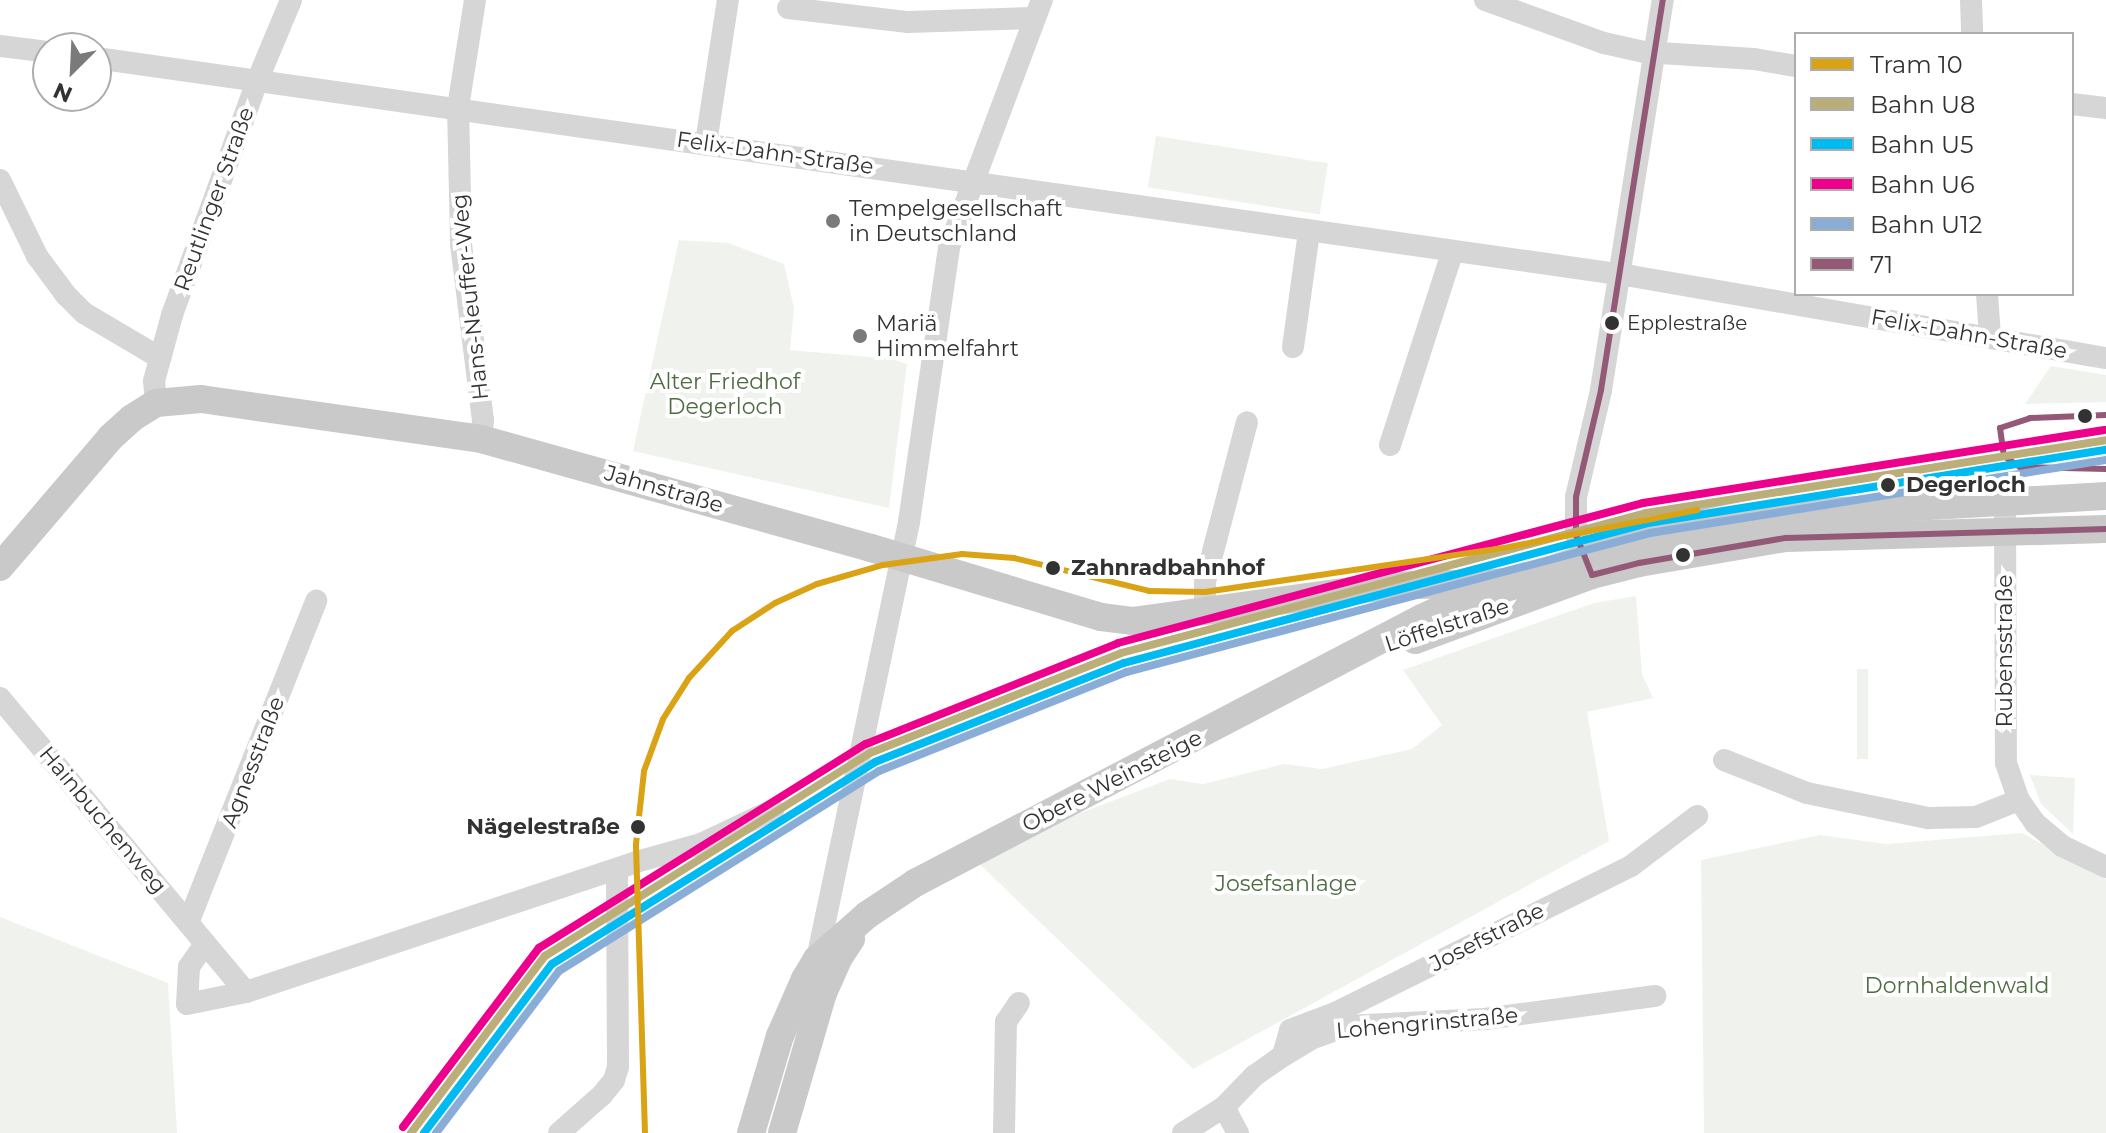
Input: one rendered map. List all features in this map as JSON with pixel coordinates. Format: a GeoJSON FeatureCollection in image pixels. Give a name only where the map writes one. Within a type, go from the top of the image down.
{"type":"FeatureCollection","features":[{"type":"Feature","properties":{"kind":"main road","name":"Jahnstraße"},"geometry":{"type":"LineString","coordinates":[[156,403],[191,399],[239,402],[481,439],[1101,617],[1132,621],[1388,586],[1417,588],[1492,611]]}},
{"type":"Feature","properties":{"kind":"main road"},"geometry":{"type":"LineString","coordinates":[[0,567],[111,437],[156,403]]}},
{"type":"Feature","properties":{"kind":"main road","name":"Löffelstraße"},"geometry":{"type":"LineString","coordinates":[[1360,653],[1415,640],[1492,611],[1588,567],[1618,547],[1768,515],[2106,496]]}},
{"type":"Feature","properties":{"kind":"main road","name":"Löffelstraße"},"geometry":{"type":"LineString","coordinates":[[1360,653],[1401,628],[1457,602],[1513,582],[1588,567],[1639,563],[1786,538],[2106,529]]}},
{"type":"Feature","properties":{"kind":"main road","name":"Jahnstraße"},"geometry":{"type":"LineString","coordinates":[[1417,588],[1439,583],[1513,582]]}},
{"type":"Feature","properties":{"kind":"main road"},"geometry":{"type":"LineString","coordinates":[[1388,586],[1398,603],[1401,628]]}},
{"type":"Feature","properties":{"kind":"main road","name":"Obere Weinsteige"},"geometry":{"type":"LineString","coordinates":[[751,1133],[780,1036],[817,959],[867,915],[915,883],[1360,653]]}},
{"type":"Feature","properties":{"kind":"main road","name":"Obere Weinsteige"},"geometry":{"type":"LineString","coordinates":[[782,1133],[812,1029],[838,959],[867,915]]}},
{"type":"Feature","properties":{"kind":"main road"},"geometry":{"type":"LineString","coordinates":[[812,1029],[809,1012],[817,959]]}},
{"type":"Feature","properties":{"kind":"street","name":"Reutlinger Straße"},"geometry":{"type":"LineString","coordinates":[[156,403],[154,381],[160,358],[258,79],[291,0]]}},
{"type":"Feature","properties":{"kind":"street","name":"Hans-Neuffer-Weg"},"geometry":{"type":"LineString","coordinates":[[475,0],[458,107],[461,244],[483,421],[481,439]]}},
{"type":"Feature","properties":{"kind":"street"},"geometry":{"type":"LineString","coordinates":[[706,143],[728,0]]}},
{"type":"Feature","properties":{"kind":"street"},"geometry":{"type":"LineString","coordinates":[[1485,0],[1604,43],[1656,53],[1754,59],[1794,66]]}},
{"type":"Feature","properties":{"kind":"street"},"geometry":{"type":"LineString","coordinates":[[1588,567],[1576,535],[1576,497],[1594,431],[1663,0]]}},
{"type":"Feature","properties":{"kind":"street"},"geometry":{"type":"LineString","coordinates":[[1971,0],[1972,32]]}},
{"type":"Feature","properties":{"kind":"street"},"geometry":{"type":"LineString","coordinates":[[788,8],[908,22],[1038,9],[949,247],[902,558],[817,959]]}},
{"type":"Feature","properties":{"kind":"street"},"geometry":{"type":"LineString","coordinates":[[0,46],[32,50]]}},
{"type":"Feature","properties":{"kind":"street","name":"Felix-Dahn-Straße"},"geometry":{"type":"LineString","coordinates":[[112,60],[1619,275],[2106,358]]}},
{"type":"Feature","properties":{"kind":"street"},"geometry":{"type":"LineString","coordinates":[[2074,104],[2106,108]]}},
{"type":"Feature","properties":{"kind":"street"},"geometry":{"type":"LineString","coordinates":[[0,180],[37,256],[66,295],[84,313],[160,358]]}},
{"type":"Feature","properties":{"kind":"street"},"geometry":{"type":"LineString","coordinates":[[1293,347],[1309,232]]}},
{"type":"Feature","properties":{"kind":"street"},"geometry":{"type":"LineString","coordinates":[[1390,445],[1452,253]]}},
{"type":"Feature","properties":{"kind":"street"},"geometry":{"type":"LineString","coordinates":[[1987,296],[1990,337]]}},
{"type":"Feature","properties":{"kind":"street"},"geometry":{"type":"LineString","coordinates":[[1205,612],[1205,582],[1247,422]]}},
{"type":"Feature","properties":{"kind":"street","name":"Rubensstraße"},"geometry":{"type":"LineString","coordinates":[[2005,501],[2006,763],[2019,800]]}},
{"type":"Feature","properties":{"kind":"street","name":"Agnesstraße"},"geometry":{"type":"LineString","coordinates":[[188,923],[316,601]]}},
{"type":"Feature","properties":{"kind":"street","name":"Hainbuchenweg"},"geometry":{"type":"LineString","coordinates":[[0,698],[246,992]]}},
{"type":"Feature","properties":{"kind":"street"},"geometry":{"type":"LineString","coordinates":[[1724,760],[1807,793],[1928,818],[1976,817],[2019,800],[2035,823],[2062,846],[2106,867]]}},
{"type":"Feature","properties":{"kind":"street"},"geometry":{"type":"LineString","coordinates":[[205,944],[189,967],[187,1004],[246,992],[701,844],[773,810]]}},
{"type":"Feature","properties":{"kind":"street","name":"Josefstraße"},"geometry":{"type":"LineString","coordinates":[[1283,1055],[1290,1030],[1335,1013],[1631,866],[1697,816]]}},
{"type":"Feature","properties":{"kind":"street"},"geometry":{"type":"LineString","coordinates":[[559,1133],[602,1095],[614,1080],[618,1067],[617,871]]}},
{"type":"Feature","properties":{"kind":"street","name":"Lohengrinstraße"},"geometry":{"type":"LineString","coordinates":[[1183,1133],[1224,1107],[1254,1076],[1283,1055],[1311,1039],[1347,1026],[1485,1019],[1655,996]]}},
{"type":"Feature","properties":{"kind":"street"},"geometry":{"type":"LineString","coordinates":[[1004,1133],[1006,1022],[1019,1003]]}},
{"type":"Feature","properties":{"kind":"street"},"geometry":{"type":"LineString","coordinates":[[1224,1107],[1238,1133]]}},
{"type":"Feature","properties":{"kind":"green space"},"geometry":{"type":"Polygon","coordinates":[[[1156,136],[1328,163],[1320,215],[1148,187],[1156,136]]]}},
{"type":"Feature","properties":{"kind":"green space","name":"Alter Friedhof Degerloch"},"geometry":{"type":"Polygon","coordinates":[[[679,240],[728,243],[784,264],[794,308],[790,350],[892,359],[907,364],[889,508],[633,451],[679,240]]]}},
{"type":"Feature","properties":{"kind":"green space"},"geometry":{"type":"Polygon","coordinates":[[[2051,366],[2106,375],[2106,402],[2025,404],[2051,366]]]}},
{"type":"Feature","properties":{"kind":"green space","name":"Josefsanlage"},"geometry":{"type":"Polygon","coordinates":[[[1636,596],[1642,674],[1653,698],[1587,712],[1609,841],[1193,1069],[970,855],[1170,779],[1203,784],[1284,764],[1322,769],[1412,749],[1442,725],[1403,670],[1594,603],[1636,596]]]}},
{"type":"Feature","properties":{"kind":"green space"},"geometry":{"type":"Polygon","coordinates":[[[1857,669],[1868,669],[1868,759],[1857,759],[1857,669]]]}},
{"type":"Feature","properties":{"kind":"green space"},"geometry":{"type":"Polygon","coordinates":[[[2030,775],[2075,778],[2073,834],[2041,804],[2030,775]]]}},
{"type":"Feature","properties":{"kind":"green space","name":"Dornhaldenwald"},"geometry":{"type":"Polygon","coordinates":[[[2022,833],[2106,879],[2106,1133],[1704,1133],[1701,860],[1820,835],[1886,844],[2022,833]]]}},
{"type":"Feature","properties":{"kind":"green space"},"geometry":{"type":"Polygon","coordinates":[[[0,917],[168,983],[177,1133],[0,1133],[0,917]]]}},
{"type":"Feature","properties":{"kind":"tram line"},"geometry":{"type":"LineString","coordinates":[[1697,510],[1775,494]]}},
{"type":"Feature","properties":{"kind":"tram line","name":"10"},"geometry":{"type":"LineString","coordinates":[[645,1133],[636,844],[644,771],[663,719],[689,678],[732,631],[775,603],[817,584],[883,565],[962,554],[1014,558],[1149,591],[1205,592],[1509,547],[1697,510]]}},
{"type":"Feature","properties":{"kind":"rail line","name":"U6"},"geometry":{"type":"LineString","coordinates":[[403,1127],[539,948],[866,744],[1118,643],[1643,503],[2104,430]]}},
{"type":"Feature","properties":{"kind":"rail line","name":"U8"},"geometry":{"type":"LineString","coordinates":[[411,1133],[545,956],[870,753],[1121,653],[1646,513],[2106,440]]}},
{"type":"Feature","properties":{"kind":"rail line","name":"U5"},"geometry":{"type":"LineString","coordinates":[[424,1133],[552,964],[875,762],[1124,663],[1648,523],[2106,450]]}},
{"type":"Feature","properties":{"kind":"rail line","name":"U12"},"geometry":{"type":"LineString","coordinates":[[436,1133],[559,971],[879,771],[1127,672],[1650,533],[2106,460]]}},
{"type":"Feature","properties":{"kind":"transit line","name":"71"},"geometry":{"type":"LineString","coordinates":[[1592,575],[1576,535],[1576,497],[1601,390],[1663,0]]}},
{"type":"Feature","properties":{"kind":"transit line","name":"71"},"geometry":{"type":"LineString","coordinates":[[2000,428],[2030,418],[2106,415]]}},
{"type":"Feature","properties":{"kind":"transit line","name":"71"},"geometry":{"type":"LineString","coordinates":[[2000,428],[2004,456],[2020,467],[2106,469]]}},
{"type":"Feature","properties":{"kind":"transit line","name":"71"},"geometry":{"type":"LineString","coordinates":[[1592,575],[1639,563],[1786,538],[2106,529]]}},
{"type":"Feature","properties":{"kind":"place","name":"Tempelgesellschaft in Deutschland"},"geometry":{"type":"Point","coordinates":[833,221]}},
{"type":"Feature","properties":{"kind":"place","name":"Epplestraße"},"geometry":{"type":"Point","coordinates":[1612,323]}},
{"type":"Feature","properties":{"kind":"place","name":"Mariä Himmelfahrt"},"geometry":{"type":"Point","coordinates":[860,336]}},
{"type":"Feature","properties":{"kind":"place","name":"Degerloch"},"geometry":{"type":"Point","coordinates":[1888,485]}},
{"type":"Feature","properties":{"kind":"place","name":"Zahnradbahnhof"},"geometry":{"type":"Point","coordinates":[1053,568]}},
{"type":"Feature","properties":{"kind":"place","name":"Nägelestraße"},"geometry":{"type":"Point","coordinates":[638,827]}}]}
